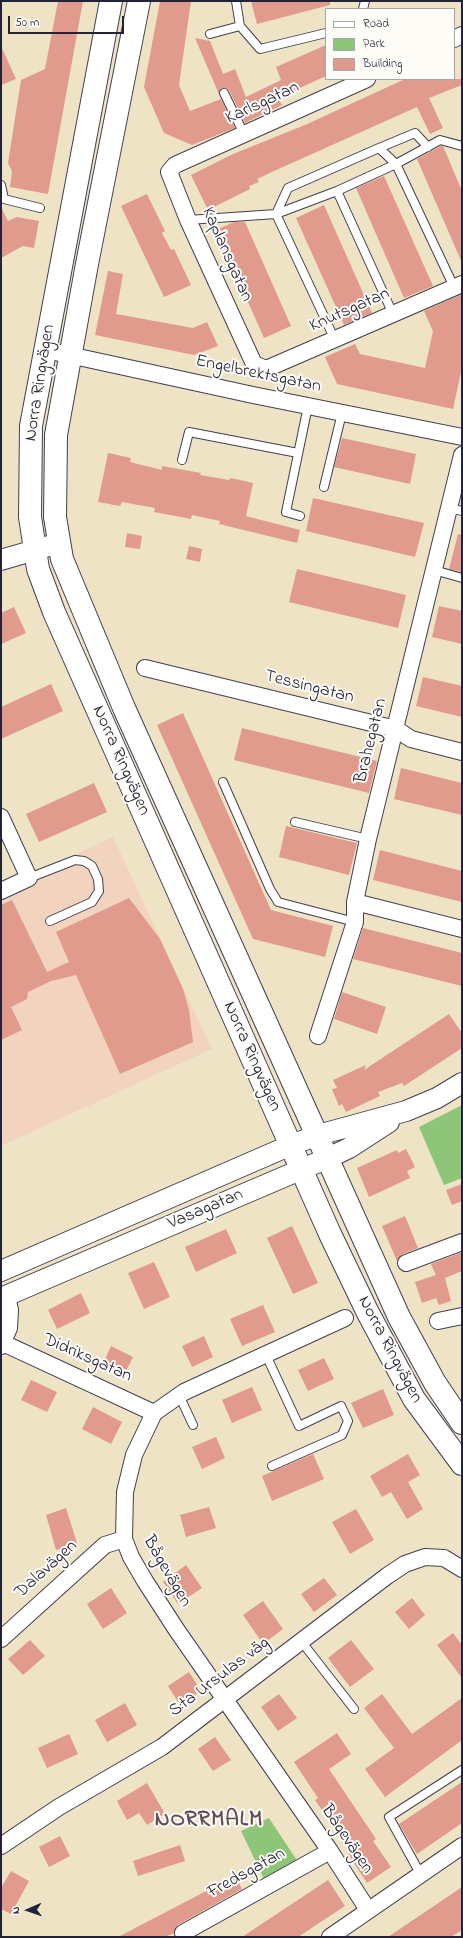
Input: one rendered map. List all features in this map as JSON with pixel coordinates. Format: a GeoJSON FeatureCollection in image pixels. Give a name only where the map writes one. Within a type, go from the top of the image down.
{"type":"FeatureCollection","features":[{"type":"Feature","properties":{"kind":"main road","name":"Norra Ringvägen"},"geometry":{"type":"LineString","coordinates":[[111,1],[31,426],[30,517],[38,568],[54,612],[330,1234],[414,1399],[433,1427],[462,1464]]}},
{"type":"Feature","properties":{"kind":"main road","name":"Norra Ringvägen"},"geometry":{"type":"LineString","coordinates":[[139,1],[87,264],[72,355],[56,436],[55,517],[62,559],[124,708],[399,1317],[435,1383],[462,1423]]}},
{"type":"Feature","properties":{"kind":"street","name":"Karlsgatan"},"geometry":{"type":"LineString","coordinates":[[176,164],[365,80]]}},
{"type":"Feature","properties":{"kind":"street","name":"Kaplansgatan"},"geometry":{"type":"LineString","coordinates":[[176,164],[168,172],[188,220],[254,364]]}},
{"type":"Feature","properties":{"kind":"street","name":"Knutsgatan"},"geometry":{"type":"LineString","coordinates":[[254,364],[266,369],[458,285]]}},
{"type":"Feature","properties":{"kind":"street","name":"Engelbrektsgatan"},"geometry":{"type":"LineString","coordinates":[[46,350],[462,437]]}},
{"type":"Feature","properties":{"kind":"street","name":"Brahegatan"},"geometry":{"type":"LineString","coordinates":[[318,1036],[355,922],[355,902],[368,839],[434,570],[456,509],[462,454]]}},
{"type":"Feature","properties":{"kind":"street"},"geometry":{"type":"LineString","coordinates":[[1,560],[59,543]]}},
{"type":"Feature","properties":{"kind":"street","name":"Tessingatan"},"geometry":{"type":"LineString","coordinates":[[145,668],[396,729],[410,739],[462,752]]}},
{"type":"Feature","properties":{"kind":"street"},"geometry":{"type":"LineString","coordinates":[[1,891],[29,878],[3,825]]}},
{"type":"Feature","properties":{"kind":"street"},"geometry":{"type":"LineString","coordinates":[[355,902],[462,929]]}},
{"type":"Feature","properties":{"kind":"street","name":"Vasagatan"},"geometry":{"type":"LineString","coordinates":[[4,1297],[328,1158],[349,1148],[406,1112],[437,1098],[462,1084]]}},
{"type":"Feature","properties":{"kind":"street","name":"Vasagatan"},"geometry":{"type":"LineString","coordinates":[[1,1271],[291,1145],[318,1135],[406,1112]]}},
{"type":"Feature","properties":{"kind":"street"},"geometry":{"type":"LineString","coordinates":[[406,1263],[462,1242]]}},
{"type":"Feature","properties":{"kind":"street"},"geometry":{"type":"LineString","coordinates":[[2,1344],[10,1328],[10,1310],[4,1297]]}},
{"type":"Feature","properties":{"kind":"street"},"geometry":{"type":"LineString","coordinates":[[438,1320],[462,1316]]}},
{"type":"Feature","properties":{"kind":"street","name":"Bågevägen"},"geometry":{"type":"LineString","coordinates":[[345,1318],[179,1395],[154,1413],[134,1455],[125,1492],[124,1539],[131,1557],[145,1581],[330,1850],[368,1910]]}},
{"type":"Feature","properties":{"kind":"street","name":"Didriksgatan"},"geometry":{"type":"LineString","coordinates":[[2,1344],[154,1413]]}},
{"type":"Feature","properties":{"kind":"street","name":"Dalavägen"},"geometry":{"type":"LineString","coordinates":[[1,1639],[105,1545],[124,1539]]}},
{"type":"Feature","properties":{"kind":"street","name":"S:ta Ursulas väg"},"geometry":{"type":"LineString","coordinates":[[1,1846],[59,1807],[162,1747],[226,1700],[387,1576],[405,1564],[425,1557],[444,1558],[462,1569]]}},
{"type":"Feature","properties":{"kind":"street","name":"Fredsgatan"},"geometry":{"type":"LineString","coordinates":[[181,1936],[330,1850]]}},
{"type":"Feature","properties":{"kind":"street"},"geometry":{"type":"LineString","coordinates":[[330,1937],[421,1874],[460,1852]]}},
{"type":"Feature","properties":{"kind":"lane"},"geometry":{"type":"LineString","coordinates":[[236,1],[240,26],[260,49],[325,33]]}},
{"type":"Feature","properties":{"kind":"lane"},"geometry":{"type":"LineString","coordinates":[[210,34],[240,26]]}},
{"type":"Feature","properties":{"kind":"lane"},"geometry":{"type":"LineString","coordinates":[[224,93],[244,134]]}},
{"type":"Feature","properties":{"kind":"lane"},"geometry":{"type":"LineString","coordinates":[[335,340],[276,214],[288,188],[415,133],[428,147]]}},
{"type":"Feature","properties":{"kind":"lane"},"geometry":{"type":"LineString","coordinates":[[188,220],[276,214],[337,191],[396,164],[440,140],[462,146]]}},
{"type":"Feature","properties":{"kind":"lane"},"geometry":{"type":"LineString","coordinates":[[379,148],[396,164],[458,285]]}},
{"type":"Feature","properties":{"kind":"lane"},"geometry":{"type":"LineString","coordinates":[[1,185],[4,199],[40,208]]}},
{"type":"Feature","properties":{"kind":"lane"},"geometry":{"type":"LineString","coordinates":[[337,191],[393,314]]}},
{"type":"Feature","properties":{"kind":"lane"},"geometry":{"type":"LineString","coordinates":[[300,516],[286,512],[308,406]]}},
{"type":"Feature","properties":{"kind":"lane"},"geometry":{"type":"LineString","coordinates":[[324,487],[342,413]]}},
{"type":"Feature","properties":{"kind":"lane"},"geometry":{"type":"LineString","coordinates":[[182,460],[189,432],[298,453]]}},
{"type":"Feature","properties":{"kind":"lane"},"geometry":{"type":"LineString","coordinates":[[434,570],[462,578]]}},
{"type":"Feature","properties":{"kind":"lane"},"geometry":{"type":"LineString","coordinates":[[223,782],[270,890],[278,902],[355,922]]}},
{"type":"Feature","properties":{"kind":"lane"},"geometry":{"type":"LineString","coordinates":[[295,822],[368,839]]}},
{"type":"Feature","properties":{"kind":"lane"},"geometry":{"type":"LineString","coordinates":[[29,878],[75,860],[84,861],[92,866],[98,878],[99,891],[92,902],[50,921]]}},
{"type":"Feature","properties":{"kind":"lane"},"geometry":{"type":"LineString","coordinates":[[266,1355],[299,1426],[341,1406],[348,1421],[342,1435],[272,1466]]}},
{"type":"Feature","properties":{"kind":"lane"},"geometry":{"type":"LineString","coordinates":[[179,1395],[193,1425]]}},
{"type":"Feature","properties":{"kind":"lane"},"geometry":{"type":"LineString","coordinates":[[301,1642],[354,1709]]}},
{"type":"Feature","properties":{"kind":"lane"},"geometry":{"type":"LineString","coordinates":[[421,1874],[389,1817],[462,1770]]}},
{"type":"Feature","properties":{"kind":"shaded area"},"geometry":{"type":"Polygon","coordinates":[[[113,837],[212,1049],[1,1146],[1,888],[113,837]]]}},
{"type":"Feature","properties":{"kind":"green space"},"geometry":{"type":"Polygon","coordinates":[[[462,1105],[462,1178],[444,1185],[419,1127],[462,1105]]]}},
{"type":"Feature","properties":{"kind":"green space"},"geometry":{"type":"Polygon","coordinates":[[[269,1818],[298,1862],[264,1879],[241,1831],[269,1818]]]}},
{"type":"Feature","properties":{"kind":"building"},"geometry":{"type":"Polygon","coordinates":[[[58,1],[83,1],[48,194],[10,187],[12,171],[8,163],[21,80],[45,69],[58,1]]]}},
{"type":"Feature","properties":{"kind":"building"},"geometry":{"type":"Polygon","coordinates":[[[160,1],[191,1],[179,85],[190,111],[221,99],[235,128],[192,145],[164,133],[144,87],[160,1]]]}},
{"type":"Feature","properties":{"kind":"building"},"geometry":{"type":"Polygon","coordinates":[[[251,1],[330,1],[330,5],[257,24],[251,1]]]}},
{"type":"Feature","properties":{"kind":"building"},"geometry":{"type":"Polygon","coordinates":[[[195,38],[210,41],[223,74],[235,69],[246,97],[281,80],[276,67],[325,45],[325,76],[278,98],[282,105],[245,123],[229,90],[221,88],[219,95],[195,38]]]}},
{"type":"Feature","properties":{"kind":"building"},"geometry":{"type":"Polygon","coordinates":[[[1,46],[16,79],[1,85],[1,46]]]}},
{"type":"Feature","properties":{"kind":"building"},"geometry":{"type":"Polygon","coordinates":[[[462,79],[462,85],[429,98],[443,128],[430,134],[417,107],[257,179],[259,182],[249,186],[250,189],[208,210],[191,175],[233,154],[305,125],[403,80],[462,79]]]}},
{"type":"Feature","properties":{"kind":"building"},"geometry":{"type":"Polygon","coordinates":[[[443,146],[462,191],[462,263],[417,159],[443,146]]]}},
{"type":"Feature","properties":{"kind":"building"},"geometry":{"type":"Polygon","coordinates":[[[384,176],[433,286],[404,298],[356,188],[384,176]]]}},
{"type":"Feature","properties":{"kind":"building"},"geometry":{"type":"Polygon","coordinates":[[[147,194],[165,231],[162,233],[171,250],[174,249],[191,285],[164,297],[121,206],[147,194]]]}},
{"type":"Feature","properties":{"kind":"building"},"geometry":{"type":"Polygon","coordinates":[[[324,205],[372,313],[344,325],[296,218],[324,205]]]}},
{"type":"Feature","properties":{"kind":"building"},"geometry":{"type":"Polygon","coordinates":[[[1,207],[8,221],[17,217],[39,221],[34,248],[23,246],[1,258],[1,207]]]}},
{"type":"Feature","properties":{"kind":"building"},"geometry":{"type":"Polygon","coordinates":[[[234,222],[245,222],[291,326],[264,338],[216,230],[234,222]]]}},
{"type":"Feature","properties":{"kind":"building"},"geometry":{"type":"Polygon","coordinates":[[[108,271],[123,274],[116,314],[193,328],[207,322],[218,346],[194,355],[95,335],[108,271]]]}},
{"type":"Feature","properties":{"kind":"building"},"geometry":{"type":"Polygon","coordinates":[[[462,294],[462,367],[453,409],[337,384],[325,357],[355,344],[360,354],[425,368],[433,331],[424,311],[462,294]]]}},
{"type":"Feature","properties":{"kind":"building"},"geometry":{"type":"Polygon","coordinates":[[[342,438],[416,454],[410,484],[334,467],[342,438]]]}},
{"type":"Feature","properties":{"kind":"building"},"geometry":{"type":"Polygon","coordinates":[[[108,453],[131,458],[130,462],[162,470],[162,466],[201,473],[200,475],[229,480],[231,478],[253,483],[246,516],[300,530],[297,543],[219,524],[220,521],[192,515],[191,519],[154,512],[155,508],[122,502],[120,506],[98,502],[108,453]]]}},
{"type":"Feature","properties":{"kind":"building"},"geometry":{"type":"Polygon","coordinates":[[[313,498],[424,523],[415,557],[306,531],[313,498]]]}},
{"type":"Feature","properties":{"kind":"building"},"geometry":{"type":"Polygon","coordinates":[[[127,533],[142,536],[140,549],[125,547],[127,533]]]}},
{"type":"Feature","properties":{"kind":"building"},"geometry":{"type":"Polygon","coordinates":[[[458,534],[462,535],[462,572],[449,569],[458,534]]]}},
{"type":"Feature","properties":{"kind":"building"},"geometry":{"type":"Polygon","coordinates":[[[189,546],[202,549],[200,562],[186,559],[189,546]]]}},
{"type":"Feature","properties":{"kind":"building"},"geometry":{"type":"Polygon","coordinates":[[[297,569],[406,595],[398,628],[289,602],[297,569]]]}},
{"type":"Feature","properties":{"kind":"building"},"geometry":{"type":"Polygon","coordinates":[[[439,606],[462,611],[462,644],[432,637],[439,606]]]}},
{"type":"Feature","properties":{"kind":"building"},"geometry":{"type":"Polygon","coordinates":[[[14,607],[26,633],[1,644],[1,613],[14,607]]]}},
{"type":"Feature","properties":{"kind":"building"},"geometry":{"type":"Polygon","coordinates":[[[423,677],[462,686],[462,717],[416,706],[423,677]]]}},
{"type":"Feature","properties":{"kind":"building"},"geometry":{"type":"Polygon","coordinates":[[[51,684],[63,711],[1,739],[1,707],[51,684]]]}},
{"type":"Feature","properties":{"kind":"building"},"geometry":{"type":"Polygon","coordinates":[[[183,713],[271,910],[333,926],[325,957],[253,939],[157,725],[183,713]]]}},
{"type":"Feature","properties":{"kind":"building"},"geometry":{"type":"Polygon","coordinates":[[[242,728],[377,761],[369,793],[234,760],[242,728]]]}},
{"type":"Feature","properties":{"kind":"building"},"geometry":{"type":"Polygon","coordinates":[[[401,768],[462,783],[462,815],[394,799],[401,768]]]}},
{"type":"Feature","properties":{"kind":"building"},"geometry":{"type":"Polygon","coordinates":[[[94,783],[107,812],[39,842],[26,814],[94,783]]]}},
{"type":"Feature","properties":{"kind":"building"},"geometry":{"type":"Polygon","coordinates":[[[286,826],[357,843],[349,875],[279,857],[286,826]]]}},
{"type":"Feature","properties":{"kind":"building"},"geometry":{"type":"Polygon","coordinates":[[[380,850],[462,871],[462,902],[373,880],[380,850]]]}},
{"type":"Feature","properties":{"kind":"building"},"geometry":{"type":"Polygon","coordinates":[[[129,898],[160,939],[183,989],[189,1010],[193,1042],[120,1074],[76,975],[51,981],[28,992],[27,999],[11,1007],[22,1030],[1,1040],[1,905],[12,900],[47,972],[69,962],[56,932],[129,898]]]}},
{"type":"Feature","properties":{"kind":"building"},"geometry":{"type":"Polygon","coordinates":[[[363,928],[462,953],[462,986],[353,959],[363,928]]]}},
{"type":"Feature","properties":{"kind":"building"},"geometry":{"type":"Polygon","coordinates":[[[342,992],[386,1007],[377,1034],[334,1019],[342,992]]]}},
{"type":"Feature","properties":{"kind":"building"},"geometry":{"type":"Polygon","coordinates":[[[449,1014],[462,1033],[462,1048],[404,1086],[402,1083],[378,1092],[380,1096],[346,1112],[342,1104],[339,1106],[332,1089],[337,1088],[333,1080],[366,1065],[364,1070],[449,1014]]]}},
{"type":"Feature","properties":{"kind":"building"},"geometry":{"type":"Polygon","coordinates":[[[406,1149],[415,1167],[407,1171],[410,1178],[369,1197],[357,1168],[397,1150],[398,1153],[406,1149]]]}},
{"type":"Feature","properties":{"kind":"building"},"geometry":{"type":"Polygon","coordinates":[[[462,1184],[462,1201],[452,1205],[446,1190],[462,1184]]]}},
{"type":"Feature","properties":{"kind":"building"},"geometry":{"type":"Polygon","coordinates":[[[405,1216],[418,1248],[402,1254],[397,1261],[382,1226],[405,1216]]]}},
{"type":"Feature","properties":{"kind":"building"},"geometry":{"type":"Polygon","coordinates":[[[292,1226],[318,1283],[293,1294],[267,1238],[292,1226]]]}},
{"type":"Feature","properties":{"kind":"building"},"geometry":{"type":"Polygon","coordinates":[[[226,1229],[237,1253],[196,1272],[185,1247],[226,1229]]]}},
{"type":"Feature","properties":{"kind":"building"},"geometry":{"type":"Polygon","coordinates":[[[462,1252],[462,1271],[445,1278],[451,1301],[439,1305],[436,1298],[422,1303],[415,1282],[436,1275],[431,1264],[462,1252]]]}},
{"type":"Feature","properties":{"kind":"building"},"geometry":{"type":"Polygon","coordinates":[[[154,1262],[170,1297],[144,1309],[128,1273],[154,1262]]]}},
{"type":"Feature","properties":{"kind":"building"},"geometry":{"type":"Polygon","coordinates":[[[81,1293],[90,1313],[57,1329],[48,1310],[81,1293]]]}},
{"type":"Feature","properties":{"kind":"building"},"geometry":{"type":"Polygon","coordinates":[[[263,1305],[275,1332],[242,1346],[230,1319],[263,1305]]]}},
{"type":"Feature","properties":{"kind":"building"},"geometry":{"type":"Polygon","coordinates":[[[204,1336],[213,1357],[192,1367],[182,1346],[204,1336]]]}},
{"type":"Feature","properties":{"kind":"building"},"geometry":{"type":"Polygon","coordinates":[[[111,1346],[133,1357],[123,1377],[102,1366],[111,1346]]]}},
{"type":"Feature","properties":{"kind":"building"},"geometry":{"type":"Polygon","coordinates":[[[324,1358],[334,1379],[308,1391],[298,1370],[324,1358]]]}},
{"type":"Feature","properties":{"kind":"building"},"geometry":{"type":"Polygon","coordinates":[[[31,1380],[57,1392],[47,1412],[21,1400],[31,1380]]]}},
{"type":"Feature","properties":{"kind":"building"},"geometry":{"type":"Polygon","coordinates":[[[252,1387],[262,1410],[232,1423],[222,1400],[252,1387]]]}},
{"type":"Feature","properties":{"kind":"building"},"geometry":{"type":"Polygon","coordinates":[[[383,1389],[394,1415],[363,1428],[351,1403],[383,1389]]]}},
{"type":"Feature","properties":{"kind":"building"},"geometry":{"type":"Polygon","coordinates":[[[93,1407],[122,1422],[111,1444],[82,1429],[93,1407]]]}},
{"type":"Feature","properties":{"kind":"building"},"geometry":{"type":"Polygon","coordinates":[[[216,1437],[225,1458],[202,1469],[192,1447],[216,1437]]]}},
{"type":"Feature","properties":{"kind":"building"},"geometry":{"type":"Polygon","coordinates":[[[313,1454],[324,1479],[272,1501],[262,1476],[313,1454]]]}},
{"type":"Feature","properties":{"kind":"building"},"geometry":{"type":"Polygon","coordinates":[[[408,1454],[420,1475],[408,1482],[423,1509],[407,1519],[391,1492],[382,1497],[370,1476],[408,1454]]]}},
{"type":"Feature","properties":{"kind":"building"},"geometry":{"type":"Polygon","coordinates":[[[209,1507],[216,1528],[186,1537],[180,1515],[209,1507]]]}},
{"type":"Feature","properties":{"kind":"building"},"geometry":{"type":"Polygon","coordinates":[[[66,1508],[77,1543],[56,1550],[46,1515],[66,1508]]]}},
{"type":"Feature","properties":{"kind":"building"},"geometry":{"type":"Polygon","coordinates":[[[356,1509],[374,1540],[350,1554],[332,1522],[356,1509]]]}},
{"type":"Feature","properties":{"kind":"building"},"geometry":{"type":"Polygon","coordinates":[[[186,1565],[202,1588],[178,1604],[163,1582],[186,1565]]]}},
{"type":"Feature","properties":{"kind":"building"},"geometry":{"type":"Polygon","coordinates":[[[324,1578],[337,1595],[314,1612],[301,1594],[324,1578]]]}},
{"type":"Feature","properties":{"kind":"building"},"geometry":{"type":"Polygon","coordinates":[[[111,1588],[127,1613],[103,1629],[87,1604],[111,1588]]]}},
{"type":"Feature","properties":{"kind":"building"},"geometry":{"type":"Polygon","coordinates":[[[412,1598],[425,1615],[409,1629],[395,1612],[412,1598]]]}},
{"type":"Feature","properties":{"kind":"building"},"geometry":{"type":"Polygon","coordinates":[[[263,1601],[283,1629],[263,1644],[243,1615],[263,1601]]]}},
{"type":"Feature","properties":{"kind":"building"},"geometry":{"type":"Polygon","coordinates":[[[453,1633],[462,1645],[462,1678],[437,1645],[453,1633]]]}},
{"type":"Feature","properties":{"kind":"building"},"geometry":{"type":"Polygon","coordinates":[[[30,1640],[45,1656],[23,1675],[8,1659],[30,1640]]]}},
{"type":"Feature","properties":{"kind":"building"},"geometry":{"type":"Polygon","coordinates":[[[351,1640],[374,1669],[350,1687],[328,1658],[351,1640]]]}},
{"type":"Feature","properties":{"kind":"building"},"geometry":{"type":"Polygon","coordinates":[[[189,1672],[201,1691],[180,1705],[168,1686],[189,1672]]]}},
{"type":"Feature","properties":{"kind":"building"},"geometry":{"type":"Polygon","coordinates":[[[279,1694],[297,1718],[278,1731],[261,1707],[279,1694]]]}},
{"type":"Feature","properties":{"kind":"building"},"geometry":{"type":"Polygon","coordinates":[[[382,1694],[412,1734],[462,1698],[462,1740],[385,1797],[365,1769],[394,1748],[364,1708],[382,1694]]]}},
{"type":"Feature","properties":{"kind":"building"},"geometry":{"type":"Polygon","coordinates":[[[125,1703],[137,1725],[107,1742],[95,1720],[125,1703]]]}},
{"type":"Feature","properties":{"kind":"building"},"geometry":{"type":"Polygon","coordinates":[[[337,1733],[351,1754],[329,1769],[376,1839],[373,1841],[391,1867],[367,1883],[348,1854],[351,1852],[315,1800],[318,1798],[294,1762],[337,1733]]]}},
{"type":"Feature","properties":{"kind":"building"},"geometry":{"type":"Polygon","coordinates":[[[69,1734],[78,1754],[47,1768],[38,1748],[69,1734]]]}},
{"type":"Feature","properties":{"kind":"building"},"geometry":{"type":"Polygon","coordinates":[[[215,1737],[231,1760],[213,1771],[198,1749],[215,1737]]]}},
{"type":"Feature","properties":{"kind":"building"},"geometry":{"type":"Polygon","coordinates":[[[462,1782],[462,1823],[417,1854],[399,1824],[462,1782]]]}},
{"type":"Feature","properties":{"kind":"building"},"geometry":{"type":"Polygon","coordinates":[[[147,1783],[165,1814],[147,1825],[139,1813],[127,1820],[117,1801],[147,1783]]]}},
{"type":"Feature","properties":{"kind":"building"},"geometry":{"type":"Polygon","coordinates":[[[60,1836],[70,1856],[49,1867],[39,1847],[60,1836]]]}},
{"type":"Feature","properties":{"kind":"building"},"geometry":{"type":"Polygon","coordinates":[[[180,1845],[185,1861],[138,1876],[133,1861],[180,1845]]]}},
{"type":"Feature","properties":{"kind":"building"},"geometry":{"type":"Polygon","coordinates":[[[11,1871],[29,1881],[11,1914],[1,1909],[1,1888],[11,1871]]]}},
{"type":"Feature","properties":{"kind":"building"},"geometry":{"type":"Polygon","coordinates":[[[235,1876],[242,1889],[178,1925],[174,1933],[165,1937],[118,1937],[235,1876]]]}},
{"type":"Feature","properties":{"kind":"building"},"geometry":{"type":"Polygon","coordinates":[[[328,1880],[345,1906],[298,1937],[242,1937],[328,1880]]]}},
{"type":"Feature","properties":{"kind":"building"},"geometry":{"type":"Polygon","coordinates":[[[462,1887],[462,1930],[451,1937],[388,1937],[462,1887]]]}},
{"type":"Feature","properties":{"kind":"district","name":"NORRMALM"},"geometry":{"type":"Point","coordinates":[209,1821]}}]}
